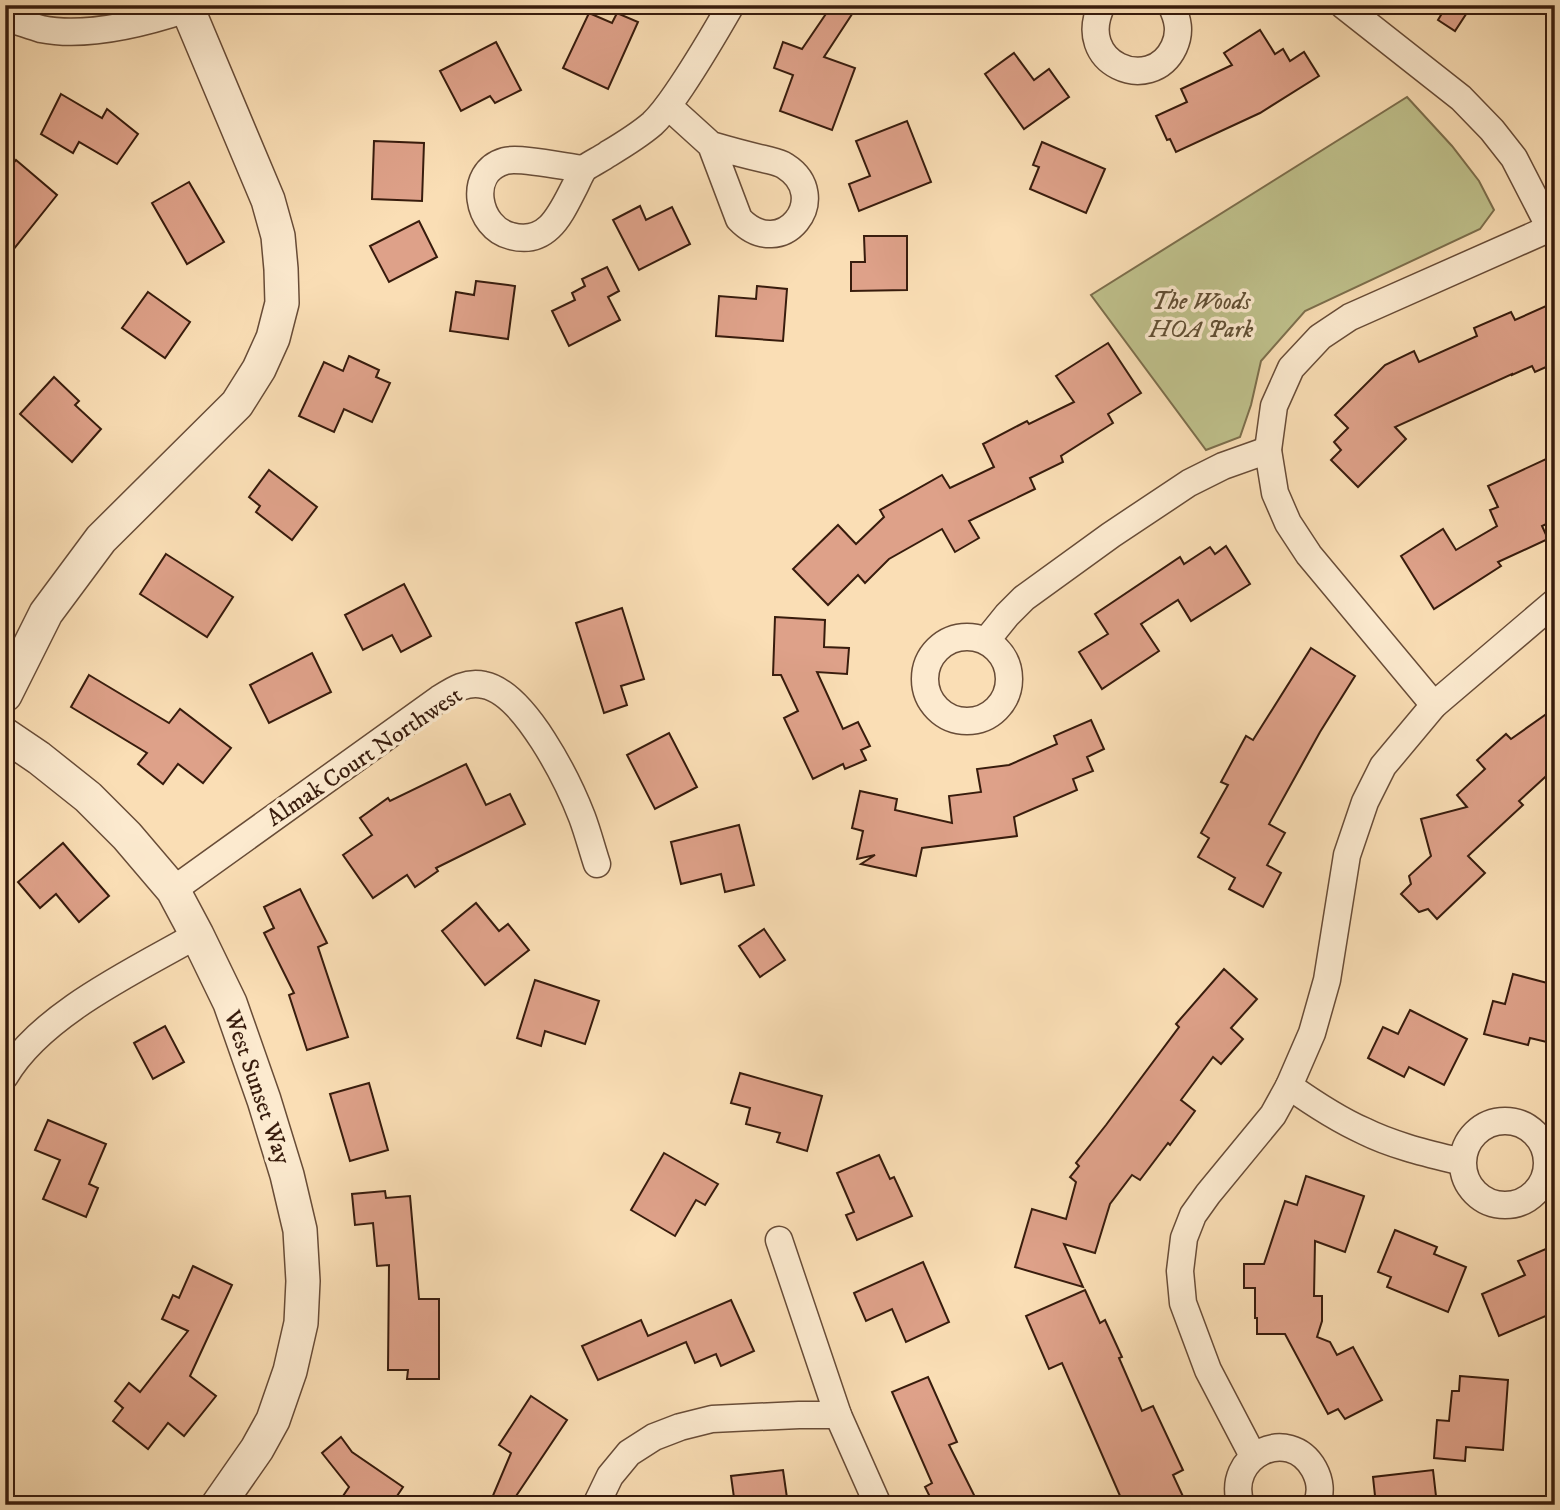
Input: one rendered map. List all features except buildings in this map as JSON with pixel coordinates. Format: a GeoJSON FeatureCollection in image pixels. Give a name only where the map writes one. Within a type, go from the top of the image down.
{"type":"FeatureCollection","features":[{"type":"Feature","properties":{"kind":"street"},"geometry":{"type":"LineString","coordinates":[[584,169],[636,138],[655,121],[698,62],[731,5]]}},
{"type":"Feature","properties":{"kind":"street"},"geometry":{"type":"LineString","coordinates":[[1102,5],[1096,17],[1097,43],[1113,64],[1138,71],[1162,62],[1171,52],[1177,40],[1178,27],[1171,5]]}},
{"type":"Feature","properties":{"kind":"street"},"geometry":{"type":"LineString","coordinates":[[1343,5],[1461,98],[1492,130],[1514,158],[1552,228],[1350,317],[1320,337],[1292,368],[1274,406],[1268,450],[1275,493],[1288,523],[1309,555],[1434,705]]}},
{"type":"Feature","properties":{"kind":"street"},"geometry":{"type":"LineString","coordinates":[[5,695],[46,613],[101,539],[237,404],[259,369],[273,338],[282,303],[278,236],[268,200],[186,7],[159,18],[104,29],[68,31],[7,23]]}},
{"type":"Feature","properties":{"kind":"street"},"geometry":{"type":"LineString","coordinates":[[668,106],[711,145]]}},
{"type":"Feature","properties":{"kind":"street"},"geometry":{"type":"LineString","coordinates":[[986,641],[1024,598],[1189,482],[1268,450]]}},
{"type":"Feature","properties":{"kind":"street"},"geometry":{"type":"LineString","coordinates":[[1253,1456],[1208,1370],[1183,1303],[1180,1271],[1184,1238],[1194,1215],[1208,1194],[1273,1115],[1312,1033],[1327,980],[1347,855],[1365,802],[1383,766],[1434,705],[1555,602]]}},
{"type":"Feature","properties":{"kind":"street","name":"Almak Court Northwest"},"geometry":{"type":"LineString","coordinates":[[173,890],[439,699],[458,687],[470,684],[485,685],[496,690],[511,700],[524,714],[557,764],[570,790],[597,864]]}},
{"type":"Feature","properties":{"kind":"street","name":"West Sunset Way"},"geometry":{"type":"LineString","coordinates":[[5,735],[88,797],[127,836],[173,890],[230,1003],[287,1175],[300,1230],[303,1281],[301,1323],[290,1371],[273,1420],[257,1449],[218,1505]]}},
{"type":"Feature","properties":{"kind":"street"},"geometry":{"type":"LineString","coordinates":[[5,1076],[32,1042],[57,1020],[89,997],[197,935]]}},
{"type":"Feature","properties":{"kind":"street"},"geometry":{"type":"LineString","coordinates":[[1289,1086],[1327,1112],[1366,1133],[1462,1162]]}},
{"type":"Feature","properties":{"kind":"street"},"geometry":{"type":"LineString","coordinates":[[779,1240],[838,1415],[878,1505]]}},
{"type":"Feature","properties":{"kind":"street"},"geometry":{"type":"LineString","coordinates":[[596,1505],[610,1476],[629,1453],[654,1437],[680,1427],[712,1419],[838,1415]]}},
{"type":"Feature","properties":{"kind":"street"},"geometry":{"type":"LineString","coordinates":[[1241,1505],[1239,1477],[1245,1465],[1253,1456],[1278,1447],[1302,1454],[1311,1463],[1320,1487],[1316,1505]]}},
{"type":"Feature","properties":{"kind":"green space","name":"The Woods HOA Park"},"geometry":{"type":"Polygon","coordinates":[[[1407,97],[1452,146],[1479,181],[1494,210],[1480,229],[1305,311],[1261,361],[1240,437],[1206,450],[1091,295],[1407,97]]]}}]}
